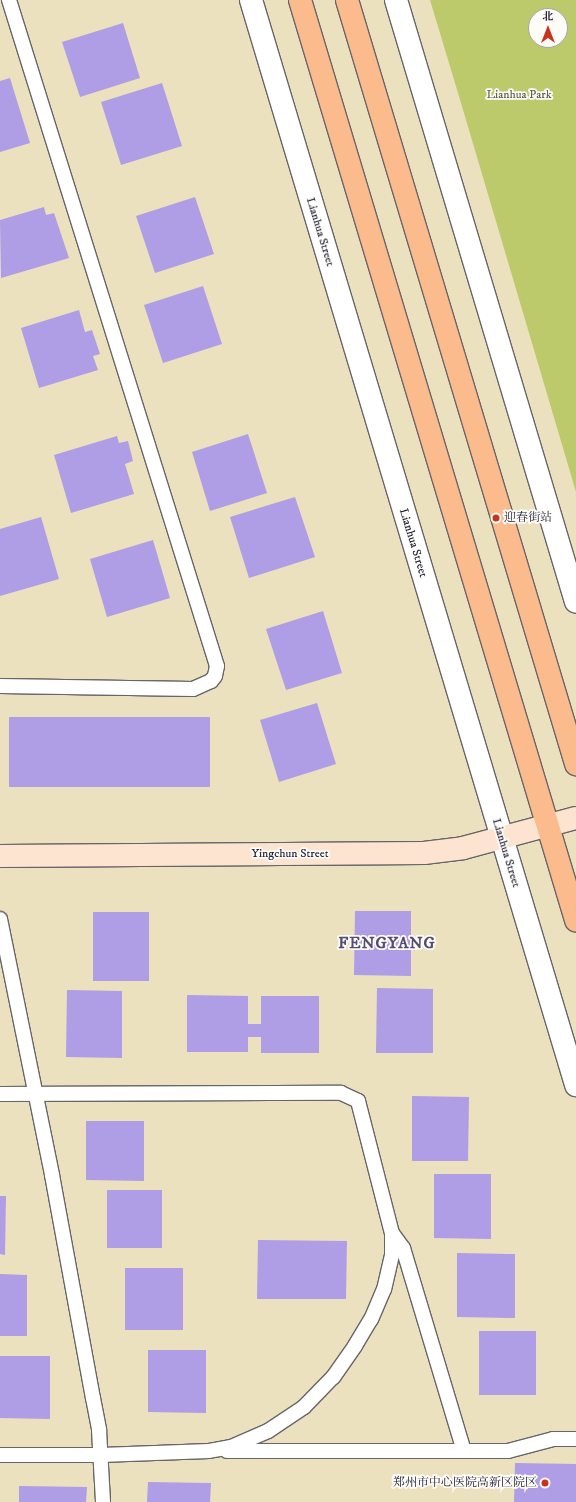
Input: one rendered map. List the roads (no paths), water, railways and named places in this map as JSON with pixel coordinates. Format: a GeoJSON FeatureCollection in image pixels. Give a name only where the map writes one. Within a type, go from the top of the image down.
{"type":"FeatureCollection","features":[{"type":"Feature","properties":{"kind":"main road"},"geometry":{"type":"LineString","coordinates":[[300,0],[576,920]]}},
{"type":"Feature","properties":{"kind":"main road"},"geometry":{"type":"LineString","coordinates":[[347,0],[576,764]]}},
{"type":"Feature","properties":{"kind":"street","name":"Lianhua Street"},"geometry":{"type":"LineString","coordinates":[[251,0],[576,1085]]}},
{"type":"Feature","properties":{"kind":"street"},"geometry":{"type":"LineString","coordinates":[[396,0],[576,602]]}},
{"type":"Feature","properties":{"kind":"street","name":"Yingchun Street"},"geometry":{"type":"LineString","coordinates":[[0,856],[424,853],[462,848],[576,818]]}},
{"type":"Feature","properties":{"kind":"lane"},"geometry":{"type":"LineString","coordinates":[[0,686],[193,689],[211,681],[215,676],[217,666],[9,0]]}},
{"type":"Feature","properties":{"kind":"lane"},"geometry":{"type":"LineString","coordinates":[[0,918],[99,1430],[103,1502]]}},
{"type":"Feature","properties":{"kind":"lane"},"geometry":{"type":"LineString","coordinates":[[0,1094],[341,1093],[358,1101],[392,1233],[392,1255],[384,1289],[371,1319],[333,1377],[304,1407],[268,1431],[231,1446],[209,1451]]}},
{"type":"Feature","properties":{"kind":"lane"},"geometry":{"type":"LineString","coordinates":[[392,1233],[403,1248],[464,1452]]}},
{"type":"Feature","properties":{"kind":"lane"},"geometry":{"type":"LineString","coordinates":[[0,1455],[101,1455],[209,1451],[508,1452],[553,1439],[576,1439]]}},
{"type":"Feature","properties":{"kind":"place","name":"迎春街站"},"geometry":{"type":"Point","coordinates":[496,518]}},
{"type":"Feature","properties":{"kind":"place","name":"郑州市中心医院高新区院区"},"geometry":{"type":"Point","coordinates":[545,1483]}},
{"type":"Feature","properties":{"kind":"district","name":"FENGYANG"},"geometry":{"type":"Point","coordinates":[387,943]}},
{"type":"Feature","properties":{"kind":"park label","name":"Lianhua Park"},"geometry":{"type":"Point","coordinates":[519,95]}}]}
